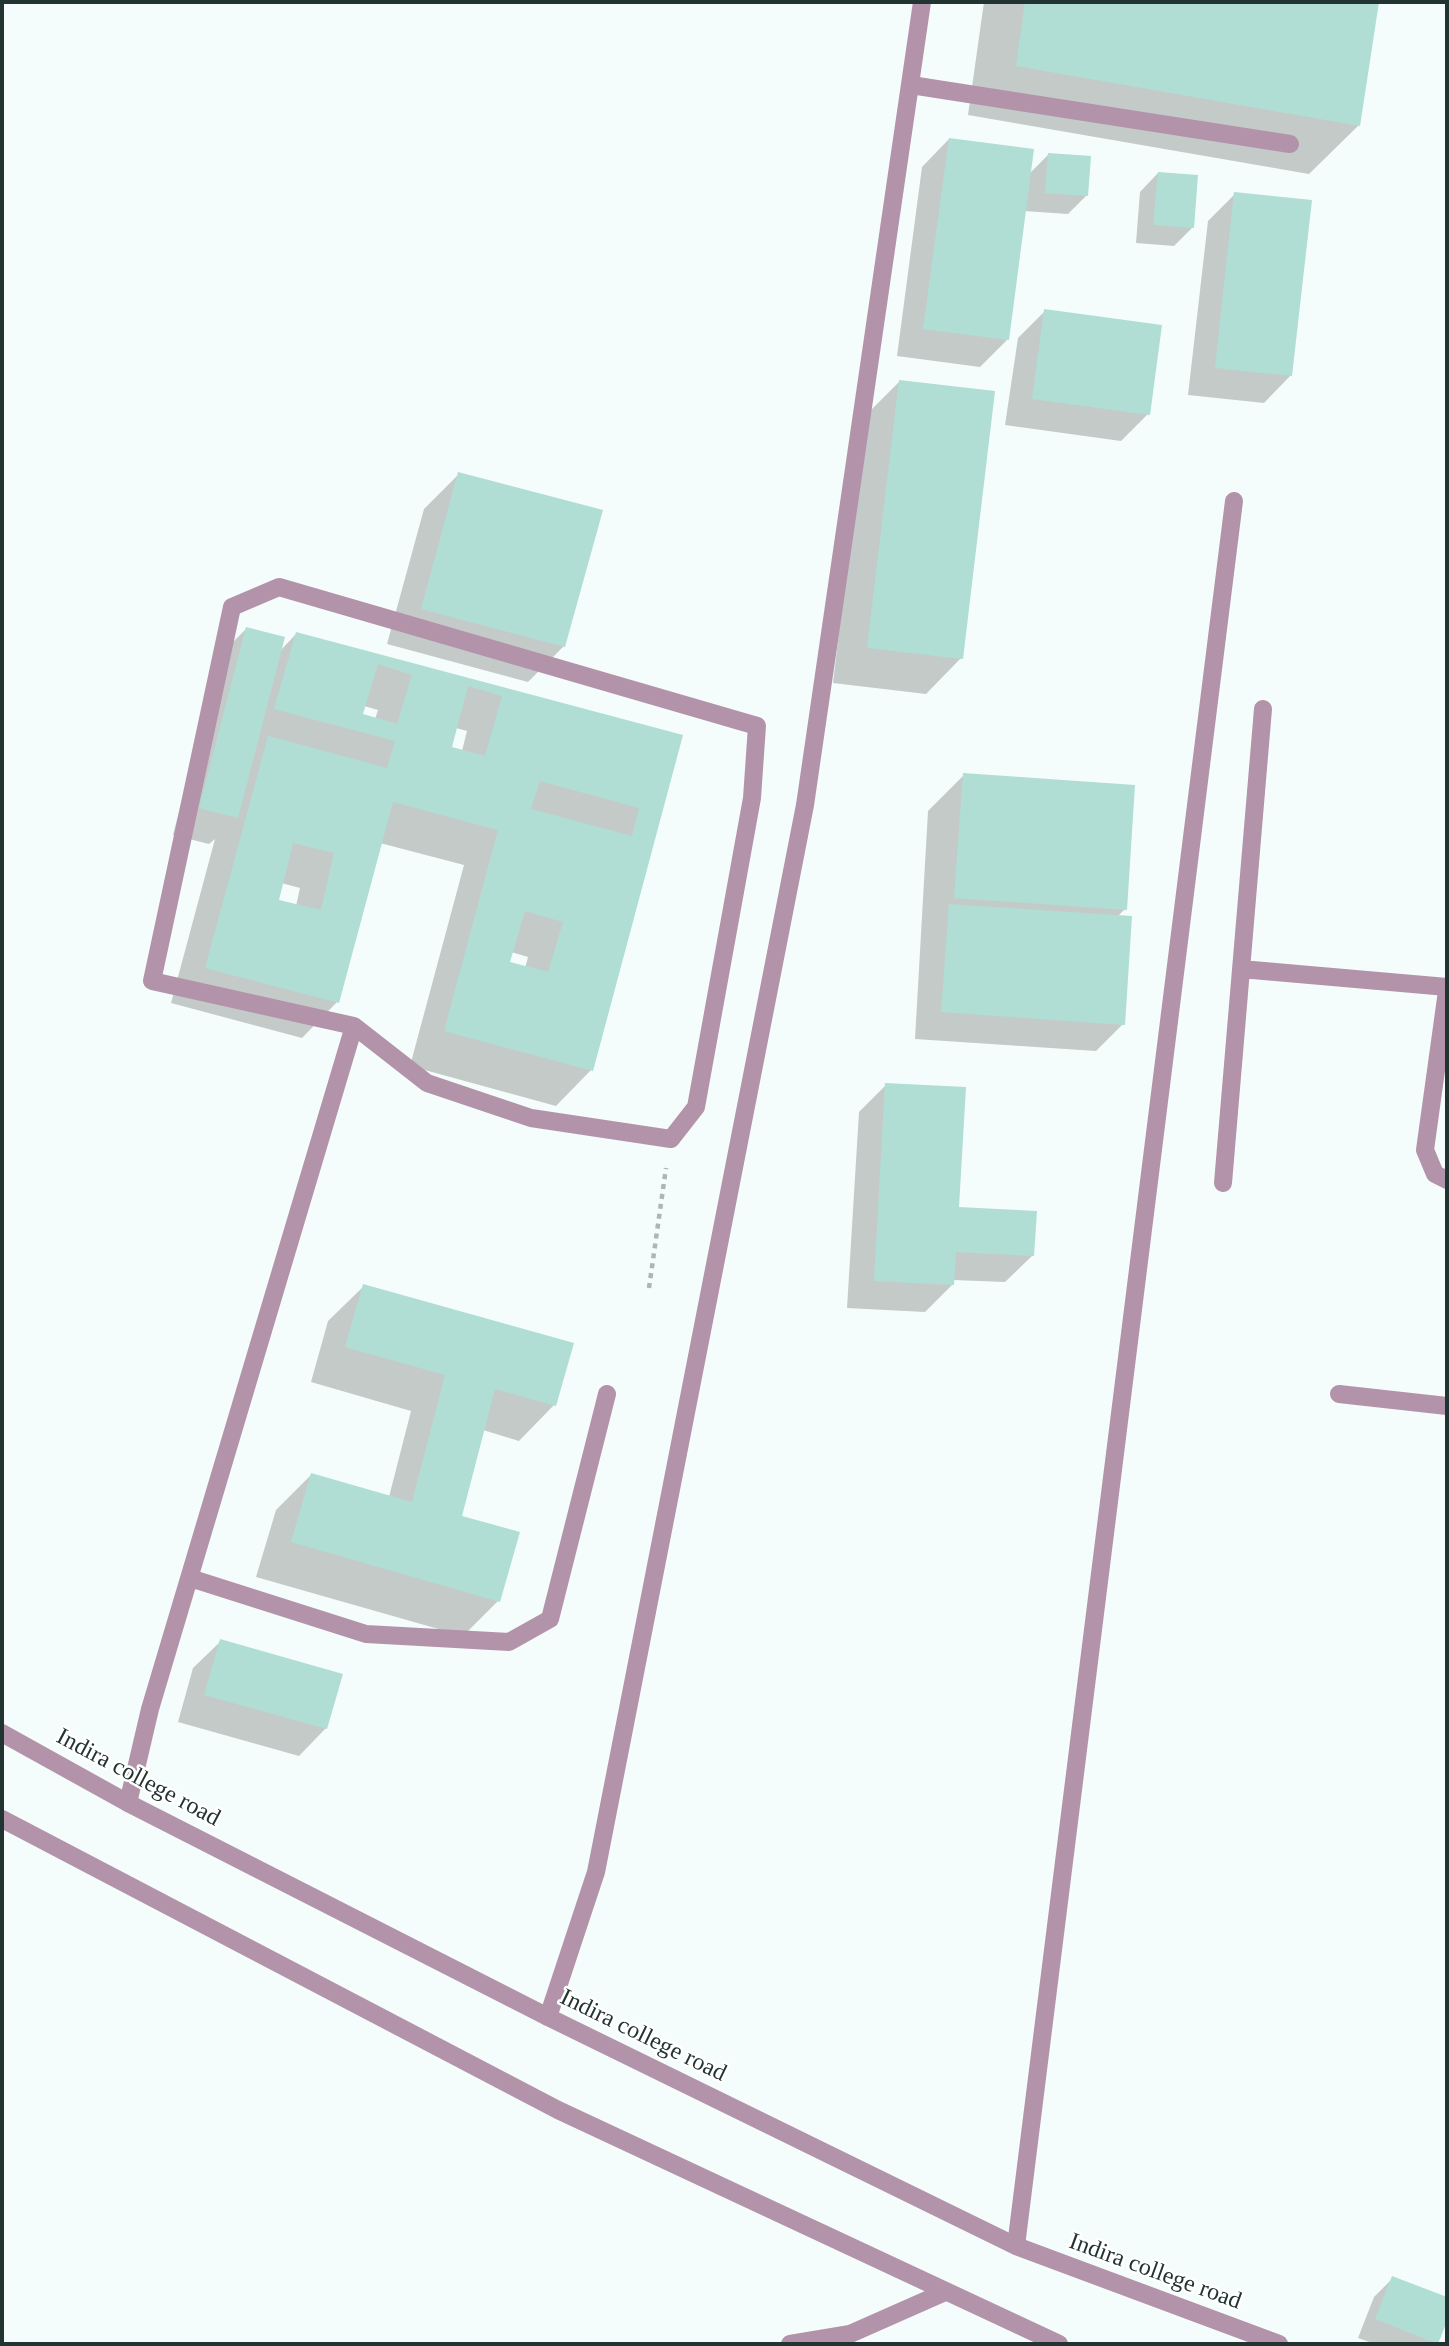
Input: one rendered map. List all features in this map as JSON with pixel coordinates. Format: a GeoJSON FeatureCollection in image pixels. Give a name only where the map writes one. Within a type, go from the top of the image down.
{"type":"FeatureCollection","features":[{"type":"Feature","properties":{"kind":"street"},"geometry":{"type":"LineString","coordinates":[[548,2017],[596,1872],[805,806],[922,2]]}},
{"type":"Feature","properties":{"kind":"street"},"geometry":{"type":"LineString","coordinates":[[911,85],[1290,144]]}},
{"type":"Feature","properties":{"kind":"street"},"geometry":{"type":"LineString","coordinates":[[1016,2246],[1234,501]]}},
{"type":"Feature","properties":{"kind":"street"},"geometry":{"type":"LineString","coordinates":[[279,587],[757,726],[752,798],[696,1107],[671,1139],[531,1118],[427,1083],[354,1026],[152,981],[232,607],[279,587]]}},
{"type":"Feature","properties":{"kind":"street"},"geometry":{"type":"LineString","coordinates":[[1223,1183],[1263,709]]}},
{"type":"Feature","properties":{"kind":"street"},"geometry":{"type":"LineString","coordinates":[[1241,969],[1447,989],[1425,1150],[1435,1174],[1447,1181]]}},
{"type":"Feature","properties":{"kind":"street"},"geometry":{"type":"LineString","coordinates":[[128,1802],[150,1709],[354,1026]]}},
{"type":"Feature","properties":{"kind":"street"},"geometry":{"type":"LineString","coordinates":[[190,1577],[366,1634],[509,1642],[550,1619],[607,1394]]}},
{"type":"Feature","properties":{"kind":"street"},"geometry":{"type":"LineString","coordinates":[[1339,1394],[1447,1406]]}},
{"type":"Feature","properties":{"kind":"street","name":"Indira college road"},"geometry":{"type":"LineString","coordinates":[[2,1733],[128,1802],[548,2017],[1016,2246],[1279,2344]]}},
{"type":"Feature","properties":{"kind":"street"},"geometry":{"type":"LineString","coordinates":[[2,1819],[558,2110],[1059,2344]]}},
{"type":"Feature","properties":{"kind":"street"},"geometry":{"type":"LineString","coordinates":[[790,2344],[850,2334],[945,2292]]}},
{"type":"Feature","properties":{"kind":"path"},"geometry":{"type":"LineString","coordinates":[[649,1288],[671,1139]]}},
{"type":"Feature","properties":{"kind":"building"},"geometry":{"type":"Polygon","coordinates":[[[1025,2],[1379,2],[1360,126],[1016,66],[1025,2]]]}},
{"type":"Feature","properties":{"kind":"building"},"geometry":{"type":"Polygon","coordinates":[[[949,138],[1034,149],[1009,340],[923,329],[949,138]]]}},
{"type":"Feature","properties":{"kind":"building"},"geometry":{"type":"Polygon","coordinates":[[[1048,153],[1091,156],[1088,196],[1045,193],[1048,153]]]}},
{"type":"Feature","properties":{"kind":"building"},"geometry":{"type":"Polygon","coordinates":[[[1158,172],[1198,175],[1194,228],[1153,225],[1158,172]]]}},
{"type":"Feature","properties":{"kind":"building"},"geometry":{"type":"Polygon","coordinates":[[[1234,192],[1312,200],[1292,376],[1215,368],[1234,192]]]}},
{"type":"Feature","properties":{"kind":"building"},"geometry":{"type":"Polygon","coordinates":[[[1044,309],[1162,325],[1150,415],[1032,399],[1044,309]]]}},
{"type":"Feature","properties":{"kind":"building"},"geometry":{"type":"Polygon","coordinates":[[[899,380],[995,391],[963,659],[867,648],[899,380]]]}},
{"type":"Feature","properties":{"kind":"building"},"geometry":{"type":"Polygon","coordinates":[[[458,472],[603,510],[565,647],[421,609],[458,472]]]}},
{"type":"Feature","properties":{"kind":"building"},"geometry":{"type":"Polygon","coordinates":[[[246,627],[285,637],[238,818],[199,808],[246,627]]]}},
{"type":"Feature","properties":{"kind":"building"},"geometry":{"type":"Polygon","coordinates":[[[296,632],[683,735],[593,1071],[444,1031],[498,830],[393,802],[339,1003],[205,968],[268,736],[387,768],[395,741],[274,709],[296,632]],[[378,664],[363,714],[397,724],[412,675],[378,664]],[[468,686],[452,747],[485,756],[502,696],[468,686]],[[540,781],[531,809],[632,836],[639,808],[540,781]],[[293,843],[279,900],[321,910],[334,853],[293,843]],[[525,911],[510,962],[548,972],[563,922],[525,911]]]}},
{"type":"Feature","properties":{"kind":"building"},"geometry":{"type":"Polygon","coordinates":[[[963,773],[1135,785],[1127,910],[954,898],[963,773]]]}},
{"type":"Feature","properties":{"kind":"building"},"geometry":{"type":"Polygon","coordinates":[[[949,904],[1132,916],[1125,1025],[941,1012],[949,904]]]}},
{"type":"Feature","properties":{"kind":"building"},"geometry":{"type":"Polygon","coordinates":[[[885,1083],[966,1087],[959,1207],[1037,1211],[1034,1256],[956,1252],[954,1285],[874,1281],[885,1083]]]}},
{"type":"Feature","properties":{"kind":"building"},"geometry":{"type":"Polygon","coordinates":[[[363,1284],[574,1343],[556,1406],[495,1389],[462,1516],[520,1532],[500,1602],[291,1542],[311,1473],[412,1502],[445,1375],[345,1347],[363,1284]]]}},
{"type":"Feature","properties":{"kind":"building"},"geometry":{"type":"Polygon","coordinates":[[[220,1639],[343,1674],[327,1729],[204,1695],[220,1639]]]}},
{"type":"Feature","properties":{"kind":"building"},"geometry":{"type":"Polygon","coordinates":[[[1392,2276],[1447,2297],[1447,2321],[1438,2344],[1375,2319],[1392,2276]]]}}]}
